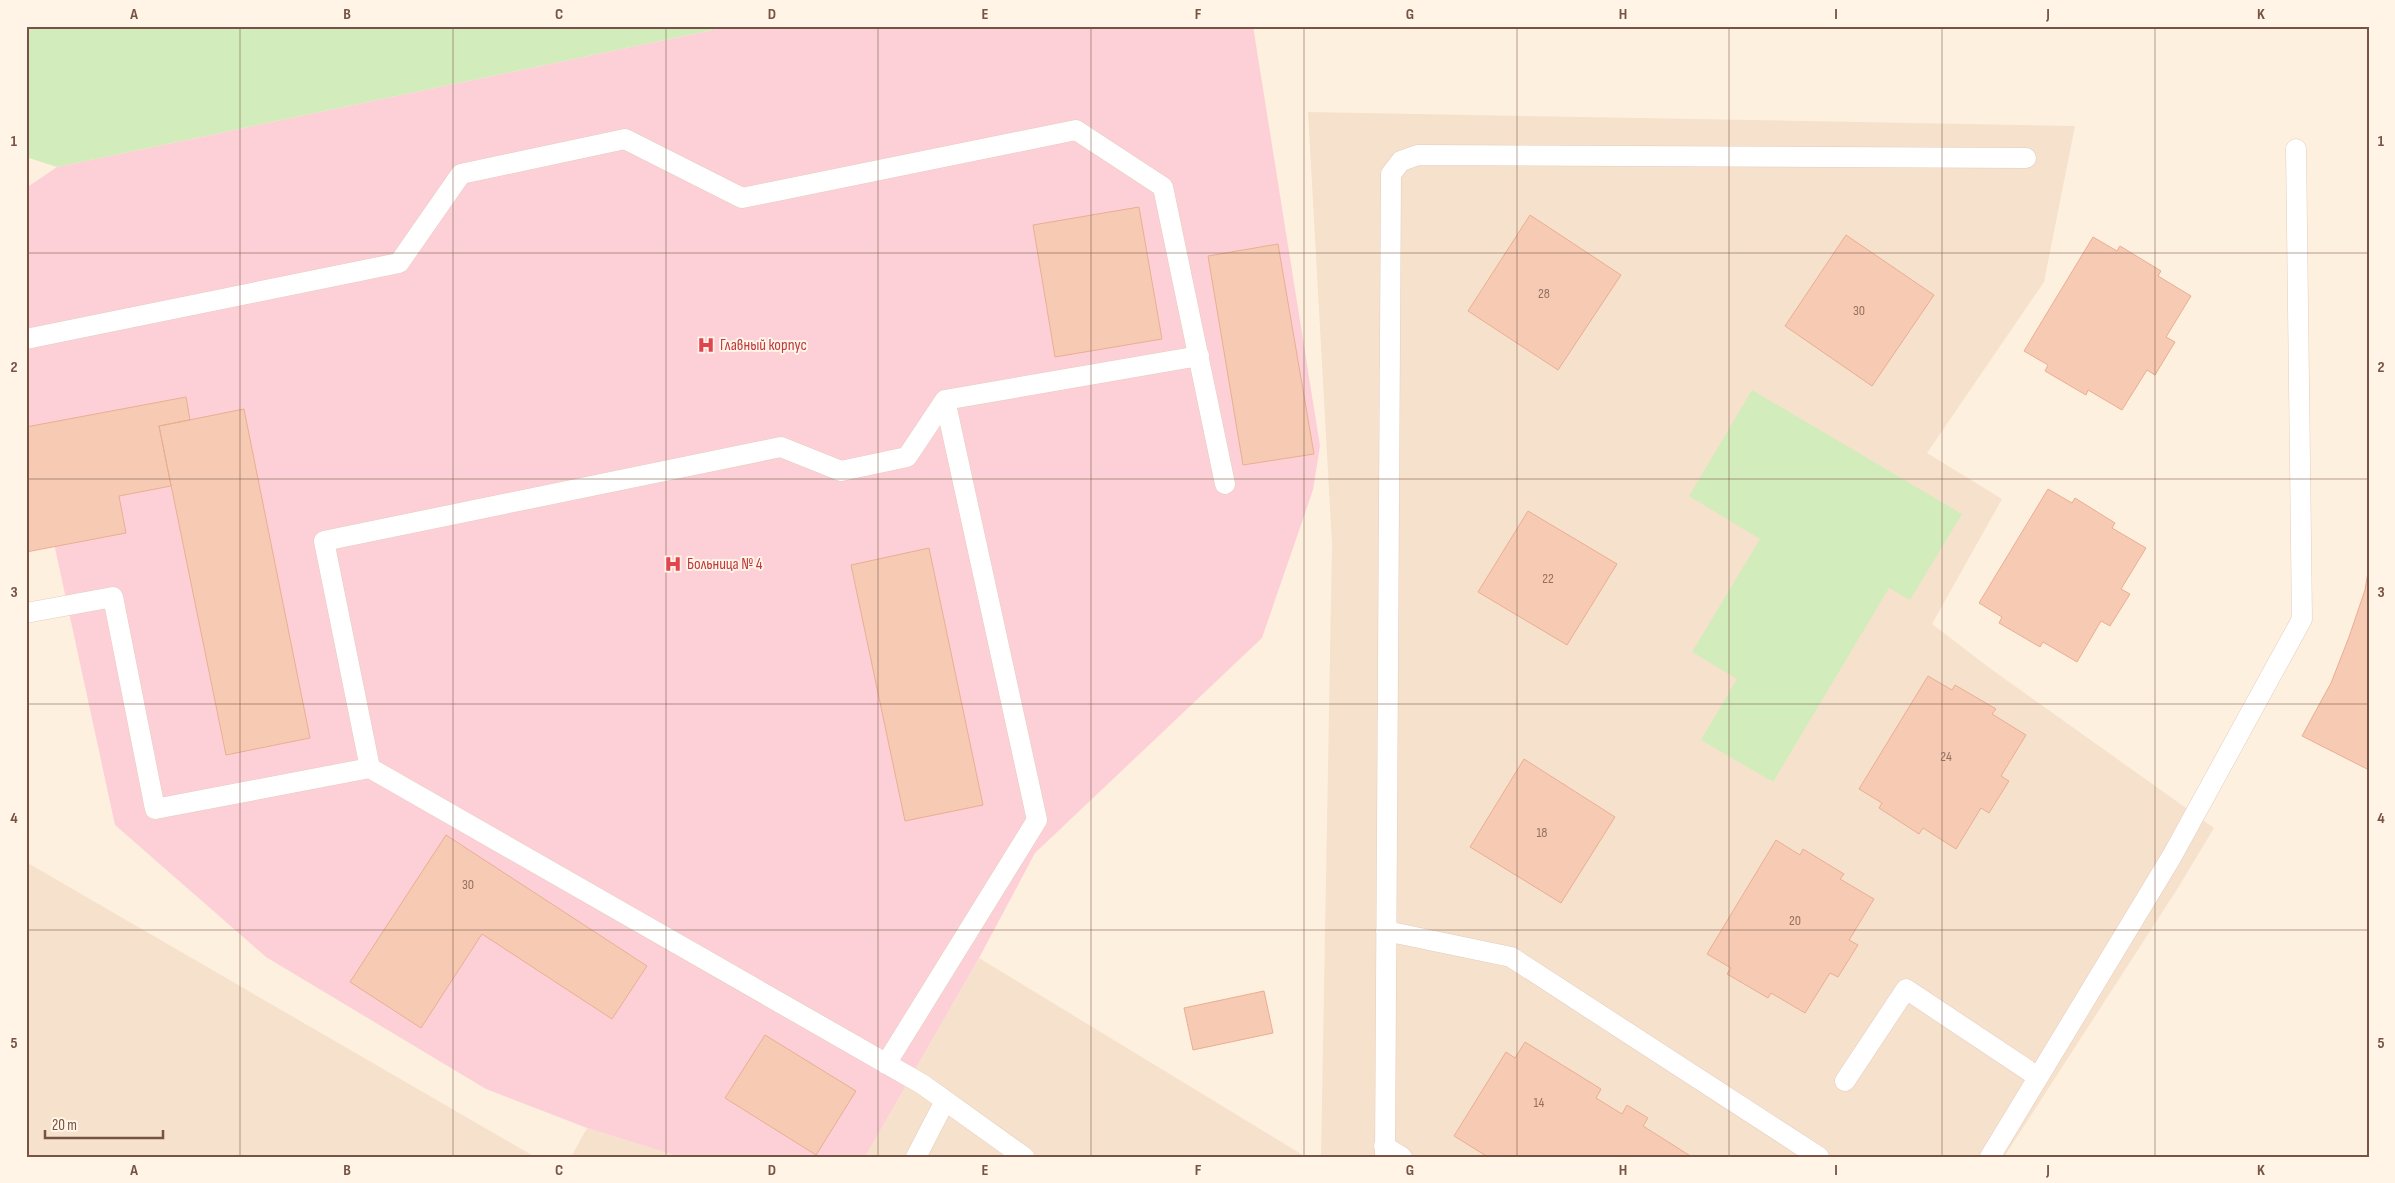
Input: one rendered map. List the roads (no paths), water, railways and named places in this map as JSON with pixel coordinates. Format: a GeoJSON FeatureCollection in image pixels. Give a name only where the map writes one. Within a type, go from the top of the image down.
{"type":"FeatureCollection","features":[{"type":"Feature","properties":{"kind":"lane"},"geometry":{"type":"LineString","coordinates":[[26,339],[399,263],[461,174],[625,139],[742,198],[1076,130],[1164,187],[1225,484]]}},
{"type":"Feature","properties":{"kind":"lane"},"geometry":{"type":"LineString","coordinates":[[1990,1157],[2172,856],[2302,619],[2296,149]]}},
{"type":"Feature","properties":{"kind":"lane"},"geometry":{"type":"LineString","coordinates":[[1402,1157],[1384,1151],[1391,174],[1401,161],[1418,155],[2026,158]]}},
{"type":"Feature","properties":{"kind":"lane"},"geometry":{"type":"LineString","coordinates":[[370,768],[324,541],[781,447],[841,471],[907,457],[945,400],[1199,356]]}},
{"type":"Feature","properties":{"kind":"lane"},"geometry":{"type":"LineString","coordinates":[[886,1064],[1037,820],[945,400]]}},
{"type":"Feature","properties":{"kind":"lane"},"geometry":{"type":"LineString","coordinates":[[26,613],[113,597],[155,809],[370,768],[886,1064],[946,1101],[1024,1157]]}},
{"type":"Feature","properties":{"kind":"lane"},"geometry":{"type":"LineString","coordinates":[[1386,930],[1511,956],[1819,1157]]}},
{"type":"Feature","properties":{"kind":"lane"},"geometry":{"type":"LineString","coordinates":[[1845,1081],[1906,989],[2038,1076]]}},
{"type":"Feature","properties":{"kind":"lane"},"geometry":{"type":"LineString","coordinates":[[916,1157],[946,1101]]}},
{"type":"Feature","properties":{"kind":"place","name":"Главный корпус"},"geometry":{"type":"Point","coordinates":[706,345]}},
{"type":"Feature","properties":{"kind":"place","name":"Больница № 4"},"geometry":{"type":"Point","coordinates":[673,564]}}]}
